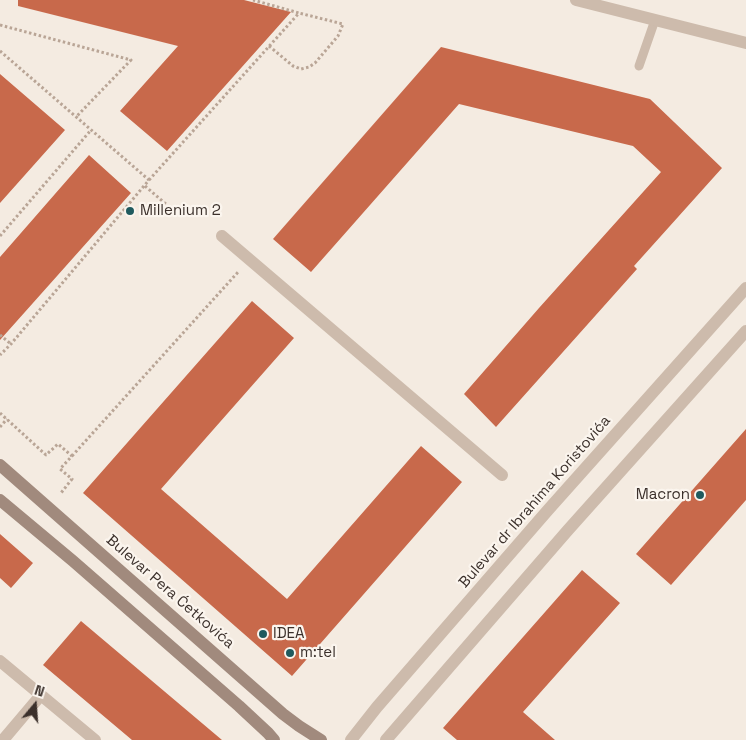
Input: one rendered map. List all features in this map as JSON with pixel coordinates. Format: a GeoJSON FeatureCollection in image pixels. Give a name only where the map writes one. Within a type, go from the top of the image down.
{"type":"FeatureCollection","features":[{"type":"Feature","properties":{"kind":"main road","name":"Bulevar Pera Ćetkovića"},"geometry":{"type":"LineString","coordinates":[[0,465],[283,714],[321,740]]}},
{"type":"Feature","properties":{"kind":"main road"},"geometry":{"type":"LineString","coordinates":[[0,500],[232,699],[274,740]]}},
{"type":"Feature","properties":{"kind":"street"},"geometry":{"type":"LineString","coordinates":[[576,0],[746,43]]}},
{"type":"Feature","properties":{"kind":"street"},"geometry":{"type":"LineString","coordinates":[[222,236],[502,475]]}},
{"type":"Feature","properties":{"kind":"street","name":"Bulevar dr Ibrahima Koristovića"},"geometry":{"type":"LineString","coordinates":[[351,740],[377,707],[541,517],[746,288]]}},
{"type":"Feature","properties":{"kind":"street"},"geometry":{"type":"LineString","coordinates":[[386,740],[568,530],[746,331]]}},
{"type":"Feature","properties":{"kind":"street"},"geometry":{"type":"LineString","coordinates":[[0,661],[96,740]]}},
{"type":"Feature","properties":{"kind":"street"},"geometry":{"type":"LineString","coordinates":[[3,740],[41,696]]}},
{"type":"Feature","properties":{"kind":"lane"},"geometry":{"type":"LineString","coordinates":[[639,66],[655,20]]}},
{"type":"Feature","properties":{"kind":"path"},"geometry":{"type":"LineString","coordinates":[[253,0],[343,24],[338,36],[315,63],[308,67],[301,69],[292,66],[269,46]]}},
{"type":"Feature","properties":{"kind":"path"},"geometry":{"type":"LineString","coordinates":[[0,355],[149,180],[299,13]]}},
{"type":"Feature","properties":{"kind":"path"},"geometry":{"type":"LineString","coordinates":[[0,25],[130,60],[76,117]]}},
{"type":"Feature","properties":{"kind":"path"},"geometry":{"type":"LineString","coordinates":[[0,51],[149,180]]}},
{"type":"Feature","properties":{"kind":"path"},"geometry":{"type":"LineString","coordinates":[[0,236],[91,130]]}},
{"type":"Feature","properties":{"kind":"path"},"geometry":{"type":"LineString","coordinates":[[145,186],[168,205]]}},
{"type":"Feature","properties":{"kind":"path"},"geometry":{"type":"LineString","coordinates":[[61,493],[72,479],[60,469],[250,259]]}},
{"type":"Feature","properties":{"kind":"path"},"geometry":{"type":"LineString","coordinates":[[0,335],[11,344]]}},
{"type":"Feature","properties":{"kind":"path"},"geometry":{"type":"LineString","coordinates":[[0,413],[46,455],[58,444],[72,456]]}},
{"type":"Feature","properties":{"kind":"path"},"geometry":{"type":"LineString","coordinates":[[0,427],[7,419]]}},
{"type":"Feature","properties":{"kind":"building"},"geometry":{"type":"Polygon","coordinates":[[[18,0],[244,0],[291,12],[167,151],[120,111],[178,46],[18,6],[18,0]]]}},
{"type":"Feature","properties":{"kind":"building"},"geometry":{"type":"Polygon","coordinates":[[[441,47],[650,99],[722,168],[634,266],[637,269],[496,427],[464,394],[661,172],[633,146],[459,104],[311,272],[273,239],[441,47]]]}},
{"type":"Feature","properties":{"kind":"building"},"geometry":{"type":"Polygon","coordinates":[[[0,74],[65,130],[0,203],[0,74]]]}},
{"type":"Feature","properties":{"kind":"building"},"geometry":{"type":"Polygon","coordinates":[[[89,155],[131,193],[0,340],[0,257],[89,155]]]}},
{"type":"Feature","properties":{"kind":"building"},"geometry":{"type":"Polygon","coordinates":[[[252,301],[294,338],[161,489],[287,599],[421,446],[462,482],[292,676],[83,493],[252,301]]]}},
{"type":"Feature","properties":{"kind":"building"},"geometry":{"type":"Polygon","coordinates":[[[746,429],[746,500],[671,585],[636,554],[746,429]]]}},
{"type":"Feature","properties":{"kind":"building"},"geometry":{"type":"Polygon","coordinates":[[[0,534],[33,563],[11,588],[0,578],[0,534]]]}},
{"type":"Feature","properties":{"kind":"building"},"geometry":{"type":"Polygon","coordinates":[[[582,570],[620,603],[523,712],[555,740],[457,740],[443,728],[582,570]]]}},
{"type":"Feature","properties":{"kind":"building"},"geometry":{"type":"Polygon","coordinates":[[[81,621],[222,740],[132,740],[43,665],[81,621]]]}},
{"type":"Feature","properties":{"kind":"place","name":"Millenium 2"},"geometry":{"type":"Point","coordinates":[130,211]}},
{"type":"Feature","properties":{"kind":"place","name":"Macron"},"geometry":{"type":"Point","coordinates":[700,495]}},
{"type":"Feature","properties":{"kind":"place","name":"IDEA"},"geometry":{"type":"Point","coordinates":[263,634]}},
{"type":"Feature","properties":{"kind":"place","name":"m:tel"},"geometry":{"type":"Point","coordinates":[290,653]}}]}
